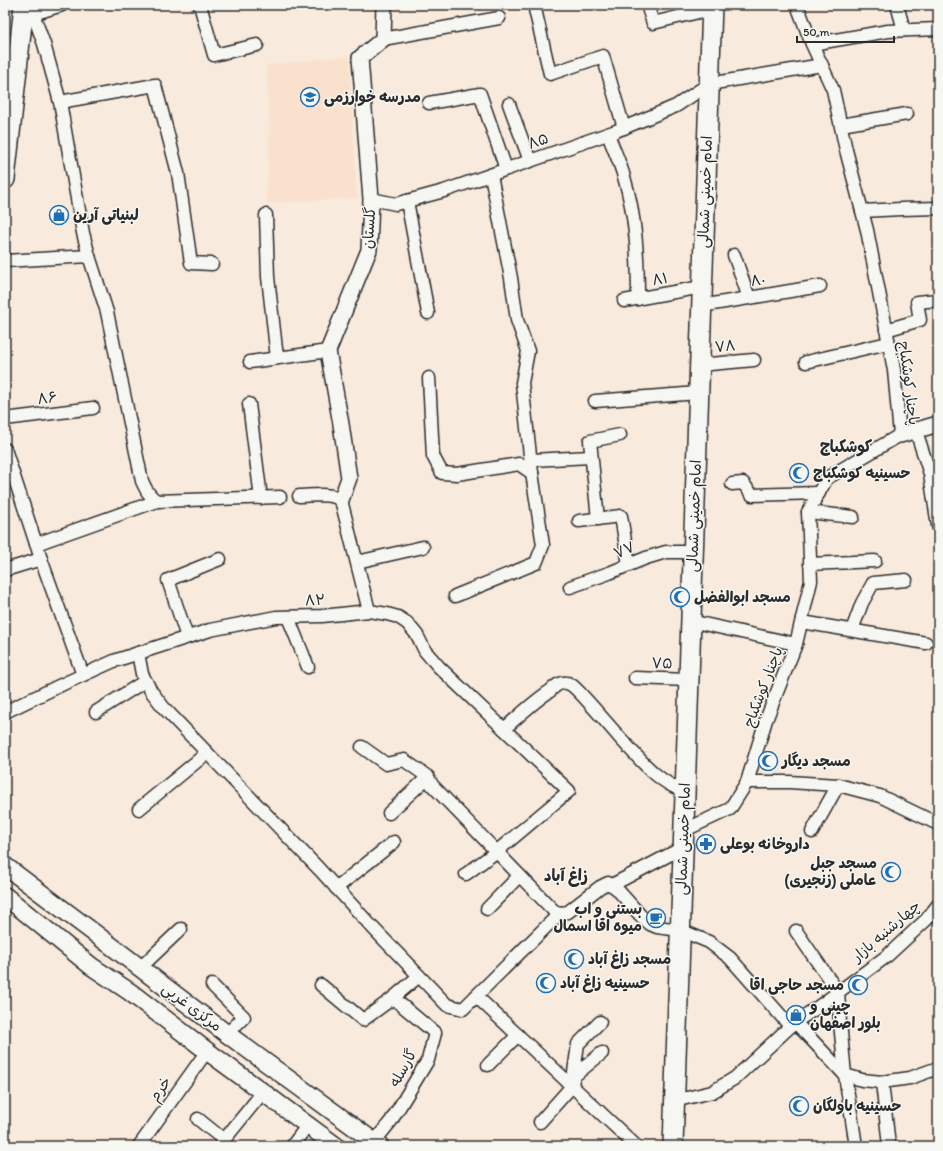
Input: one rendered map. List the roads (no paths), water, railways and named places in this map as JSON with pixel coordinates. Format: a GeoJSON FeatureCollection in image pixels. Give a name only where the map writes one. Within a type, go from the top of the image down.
{"type":"FeatureCollection","features":[{"type":"Feature","properties":{"kind":"main road","name":"امام خمینی شمالی"},"geometry":{"type":"LineString","coordinates":[[672,1146],[712,7]]}},
{"type":"Feature","properties":{"kind":"main road"},"geometry":{"type":"LineString","coordinates":[[5,179],[29,8]]}},
{"type":"Feature","properties":{"kind":"main road","name":"مرکزی غربی"},"geometry":{"type":"LineString","coordinates":[[5,866],[227,1034],[377,1144]]}},
{"type":"Feature","properties":{"kind":"main road","name":"مرکزی غربی"},"geometry":{"type":"LineString","coordinates":[[5,896],[91,966],[130,992],[307,1126],[336,1146]]}},
{"type":"Feature","properties":{"kind":"street"},"geometry":{"type":"LineString","coordinates":[[62,5],[29,8],[44,44],[60,102],[83,233],[107,312],[142,481],[145,490],[150,497],[157,501]]}},
{"type":"Feature","properties":{"kind":"street"},"geometry":{"type":"LineString","coordinates":[[200,5],[214,55],[257,45]]}},
{"type":"Feature","properties":{"kind":"street"},"geometry":{"type":"LineString","coordinates":[[384,5],[384,39],[499,18]]}},
{"type":"Feature","properties":{"kind":"street"},"geometry":{"type":"LineString","coordinates":[[534,5],[550,74],[603,56],[624,128]]}},
{"type":"Feature","properties":{"kind":"street"},"geometry":{"type":"LineString","coordinates":[[646,5],[653,23],[712,7]]}},
{"type":"Feature","properties":{"kind":"street","name":"پاچنار کوشکباج"},"geometry":{"type":"LineString","coordinates":[[419,976],[447,1005],[463,1009],[560,913],[568,912],[600,887],[608,883],[612,885],[730,809],[747,782],[766,720],[796,644],[802,622],[811,581],[808,512],[827,478],[900,435],[894,370],[867,230],[840,125],[833,90],[812,44],[797,5]]}},
{"type":"Feature","properties":{"kind":"street"},"geometry":{"type":"LineString","coordinates":[[897,5],[904,30]]}},
{"type":"Feature","properties":{"kind":"street"},"geometry":{"type":"LineString","coordinates":[[812,44],[888,31],[938,29]]}},
{"type":"Feature","properties":{"kind":"street","name":"گلستان"},"geometry":{"type":"LineString","coordinates":[[328,351],[369,250],[371,199],[360,58],[384,39]]}},
{"type":"Feature","properties":{"kind":"street"},"geometry":{"type":"LineString","coordinates":[[709,84],[822,64]]}},
{"type":"Feature","properties":{"kind":"street","name":"۸۵"},"geometry":{"type":"LineString","coordinates":[[371,199],[396,204],[444,191],[624,128],[676,106],[709,84]]}},
{"type":"Feature","properties":{"kind":"street"},"geometry":{"type":"LineString","coordinates":[[60,102],[155,85],[178,173],[191,263],[212,264]]}},
{"type":"Feature","properties":{"kind":"street"},"geometry":{"type":"LineString","coordinates":[[429,103],[480,94],[506,169]]}},
{"type":"Feature","properties":{"kind":"street"},"geometry":{"type":"LineString","coordinates":[[509,104],[530,161]]}},
{"type":"Feature","properties":{"kind":"street"},"geometry":{"type":"LineString","coordinates":[[840,125],[907,114]]}},
{"type":"Feature","properties":{"kind":"street"},"geometry":{"type":"LineString","coordinates":[[608,134],[624,177],[633,218],[638,266],[638,299]]}},
{"type":"Feature","properties":{"kind":"street"},"geometry":{"type":"LineString","coordinates":[[455,596],[536,563],[543,545],[532,473],[522,383],[528,351],[517,320],[511,278],[491,175]]}},
{"type":"Feature","properties":{"kind":"street"},"geometry":{"type":"LineString","coordinates":[[407,201],[428,313]]}},
{"type":"Feature","properties":{"kind":"street"},"geometry":{"type":"LineString","coordinates":[[862,211],[938,208]]}},
{"type":"Feature","properties":{"kind":"street"},"geometry":{"type":"LineString","coordinates":[[266,215],[268,277],[277,358]]}},
{"type":"Feature","properties":{"kind":"street"},"geometry":{"type":"LineString","coordinates":[[734,255],[750,298]]}},
{"type":"Feature","properties":{"kind":"street"},"geometry":{"type":"LineString","coordinates":[[5,261],[89,256]]}},
{"type":"Feature","properties":{"kind":"street","name":"۸۰"},"geometry":{"type":"LineString","coordinates":[[701,306],[820,286]]}},
{"type":"Feature","properties":{"kind":"street","name":"۸۱"},"geometry":{"type":"LineString","coordinates":[[624,301],[702,287]]}},
{"type":"Feature","properties":{"kind":"street"},"geometry":{"type":"LineString","coordinates":[[886,330],[920,320],[917,302],[938,300]]}},
{"type":"Feature","properties":{"kind":"street"},"geometry":{"type":"LineString","coordinates":[[806,362],[888,343]]}},
{"type":"Feature","properties":{"kind":"street"},"geometry":{"type":"LineString","coordinates":[[250,362],[328,351],[349,478],[341,500]]}},
{"type":"Feature","properties":{"kind":"street","name":"۷۸"},"geometry":{"type":"LineString","coordinates":[[699,365],[754,360]]}},
{"type":"Feature","properties":{"kind":"street"},"geometry":{"type":"LineString","coordinates":[[429,378],[433,456],[442,473],[457,474],[519,464],[532,473]]}},
{"type":"Feature","properties":{"kind":"street"},"geometry":{"type":"LineString","coordinates":[[595,401],[698,393]]}},
{"type":"Feature","properties":{"kind":"street"},"geometry":{"type":"LineString","coordinates":[[249,404],[261,498]]}},
{"type":"Feature","properties":{"kind":"street","name":"۸۶"},"geometry":{"type":"LineString","coordinates":[[5,420],[92,408]]}},
{"type":"Feature","properties":{"kind":"street"},"geometry":{"type":"LineString","coordinates":[[900,435],[938,424]]}},
{"type":"Feature","properties":{"kind":"street"},"geometry":{"type":"LineString","coordinates":[[916,431],[930,474],[938,520]]}},
{"type":"Feature","properties":{"kind":"street"},"geometry":{"type":"LineString","coordinates":[[598,519],[590,441],[620,435]]}},
{"type":"Feature","properties":{"kind":"street"},"geometry":{"type":"LineString","coordinates":[[5,449],[41,559],[83,675]]}},
{"type":"Feature","properties":{"kind":"street"},"geometry":{"type":"LineString","coordinates":[[531,460],[591,457]]}},
{"type":"Feature","properties":{"kind":"street"},"geometry":{"type":"LineString","coordinates":[[732,484],[743,483],[752,495],[819,494]]}},
{"type":"Feature","properties":{"kind":"street"},"geometry":{"type":"LineString","coordinates":[[299,496],[330,495],[337,496],[341,500],[369,611]]}},
{"type":"Feature","properties":{"kind":"street"},"geometry":{"type":"LineString","coordinates":[[36,544],[157,501],[280,497]]}},
{"type":"Feature","properties":{"kind":"street"},"geometry":{"type":"LineString","coordinates":[[808,512],[853,517]]}},
{"type":"Feature","properties":{"kind":"street"},"geometry":{"type":"LineString","coordinates":[[579,521],[621,516],[629,565]]}},
{"type":"Feature","properties":{"kind":"street"},"geometry":{"type":"LineString","coordinates":[[357,562],[423,547]]}},
{"type":"Feature","properties":{"kind":"street","name":"۷۷"},"geometry":{"type":"LineString","coordinates":[[570,587],[646,558],[666,552],[693,552]]}},
{"type":"Feature","properties":{"kind":"street"},"geometry":{"type":"LineString","coordinates":[[5,570],[41,559]]}},
{"type":"Feature","properties":{"kind":"street"},"geometry":{"type":"LineString","coordinates":[[187,637],[168,580],[220,559]]}},
{"type":"Feature","properties":{"kind":"street"},"geometry":{"type":"LineString","coordinates":[[810,564],[874,561]]}},
{"type":"Feature","properties":{"kind":"street"},"geometry":{"type":"LineString","coordinates":[[852,630],[862,602],[873,583],[906,580]]}},
{"type":"Feature","properties":{"kind":"street","name":"۸۲"},"geometry":{"type":"LineString","coordinates":[[5,712],[114,661],[210,630],[276,617],[322,616],[369,611],[398,617],[407,623],[417,635],[425,651],[439,667],[570,792],[496,852]]}},
{"type":"Feature","properties":{"kind":"street"},"geometry":{"type":"LineString","coordinates":[[288,617],[308,667]]}},
{"type":"Feature","properties":{"kind":"street"},"geometry":{"type":"LineString","coordinates":[[690,621],[796,644]]}},
{"type":"Feature","properties":{"kind":"street"},"geometry":{"type":"LineString","coordinates":[[802,622],[926,644]]}},
{"type":"Feature","properties":{"kind":"street"},"geometry":{"type":"LineString","coordinates":[[138,653],[142,674],[145,681],[150,691],[164,708],[419,976],[393,998],[363,1020],[321,985]]}},
{"type":"Feature","properties":{"kind":"street","name":"۷۵"},"geometry":{"type":"LineString","coordinates":[[635,678],[688,680]]}},
{"type":"Feature","properties":{"kind":"street"},"geometry":{"type":"LineString","coordinates":[[96,712],[145,681]]}},
{"type":"Feature","properties":{"kind":"street"},"geometry":{"type":"LineString","coordinates":[[504,729],[536,700],[563,682],[568,683],[574,686],[642,762],[661,779],[684,791]]}},
{"type":"Feature","properties":{"kind":"street"},"geometry":{"type":"LineString","coordinates":[[362,747],[386,764],[404,760],[428,777],[432,785],[519,876],[554,911],[560,913]]}},
{"type":"Feature","properties":{"kind":"street"},"geometry":{"type":"LineString","coordinates":[[139,809],[207,753]]}},
{"type":"Feature","properties":{"kind":"street"},"geometry":{"type":"LineString","coordinates":[[389,813],[428,777]]}},
{"type":"Feature","properties":{"kind":"street"},"geometry":{"type":"LineString","coordinates":[[747,782],[789,782],[838,785],[880,796],[938,824]]}},
{"type":"Feature","properties":{"kind":"street"},"geometry":{"type":"LineString","coordinates":[[812,832],[838,785]]}},
{"type":"Feature","properties":{"kind":"street"},"geometry":{"type":"LineString","coordinates":[[336,888],[394,842]]}},
{"type":"Feature","properties":{"kind":"street"},"geometry":{"type":"LineString","coordinates":[[466,874],[496,852]]}},
{"type":"Feature","properties":{"kind":"street"},"geometry":{"type":"LineString","coordinates":[[487,909],[519,876]]}},
{"type":"Feature","properties":{"kind":"street"},"geometry":{"type":"LineString","coordinates":[[612,885],[650,924],[657,927],[680,930],[709,942],[730,958],[793,1024],[845,1075],[862,1080],[882,1082],[910,1078],[938,1068]]}},
{"type":"Feature","properties":{"kind":"street","name":"چهارشنبه بازار"},"geometry":{"type":"LineString","coordinates":[[674,1101],[712,1092],[735,1078],[793,1024],[887,956],[926,920],[938,905]]}},
{"type":"Feature","properties":{"kind":"street"},"geometry":{"type":"LineString","coordinates":[[140,968],[181,929]]}},
{"type":"Feature","properties":{"kind":"street"},"geometry":{"type":"LineString","coordinates":[[796,931],[838,992],[845,1075],[856,1146]]}},
{"type":"Feature","properties":{"kind":"street"},"geometry":{"type":"LineString","coordinates":[[212,985],[244,1017],[227,1034]]}},
{"type":"Feature","properties":{"kind":"street"},"geometry":{"type":"LineString","coordinates":[[476,996],[518,1035],[573,1081],[636,1146]]}},
{"type":"Feature","properties":{"kind":"street","name":"گارسله"},"geometry":{"type":"LineString","coordinates":[[377,1144],[428,1060],[435,1033],[393,998]]}},
{"type":"Feature","properties":{"kind":"street"},"geometry":{"type":"LineString","coordinates":[[573,1081],[578,1044],[600,1022]]}},
{"type":"Feature","properties":{"kind":"street"},"geometry":{"type":"LineString","coordinates":[[488,1065],[518,1035]]}},
{"type":"Feature","properties":{"kind":"street","name":"خرم"},"geometry":{"type":"LineString","coordinates":[[139,1146],[207,1051]]}},
{"type":"Feature","properties":{"kind":"street"},"geometry":{"type":"LineString","coordinates":[[540,1122],[573,1081],[602,1053]]}},
{"type":"Feature","properties":{"kind":"street"},"geometry":{"type":"LineString","coordinates":[[882,1082],[889,1146]]}},
{"type":"Feature","properties":{"kind":"street"},"geometry":{"type":"LineString","coordinates":[[198,1119],[224,1140],[263,1092]]}},
{"type":"Feature","properties":{"kind":"street"},"geometry":{"type":"LineString","coordinates":[[292,1146],[307,1126]]}},
{"type":"Feature","properties":{"kind":"place","name":"مدرسه خوارزمی"},"geometry":{"type":"Point","coordinates":[310,97]}},
{"type":"Feature","properties":{"kind":"place","name":"لبنیاتی آرین"},"geometry":{"type":"Point","coordinates":[59,215]}},
{"type":"Feature","properties":{"kind":"place","name":"حسینیه کوشکباج"},"geometry":{"type":"Point","coordinates":[799,473]}},
{"type":"Feature","properties":{"kind":"place","name":"مسجد ابوالفضل"},"geometry":{"type":"Point","coordinates":[680,597]}},
{"type":"Feature","properties":{"kind":"place","name":"مسجد دیگار"},"geometry":{"type":"Point","coordinates":[768,761]}},
{"type":"Feature","properties":{"kind":"place","name":"داروخانه بوعلی"},"geometry":{"type":"Point","coordinates":[706,844]}},
{"type":"Feature","properties":{"kind":"place","name":"مسجد جبل عاملی (زنجیری)"},"geometry":{"type":"Point","coordinates":[891,872]}},
{"type":"Feature","properties":{"kind":"place","name":"بستنی و اب میوه اقا اسمال"},"geometry":{"type":"Point","coordinates":[656,918]}},
{"type":"Feature","properties":{"kind":"place","name":"مسجد زاغ آباد"},"geometry":{"type":"Point","coordinates":[574,959]}},
{"type":"Feature","properties":{"kind":"place","name":"حسینیه زاغ آباد"},"geometry":{"type":"Point","coordinates":[546,983]}},
{"type":"Feature","properties":{"kind":"place","name":"مسجد حاجی اقا"},"geometry":{"type":"Point","coordinates":[858,985]}},
{"type":"Feature","properties":{"kind":"place","name":"چینی و بلور اصفهان"},"geometry":{"type":"Point","coordinates":[796,1015]}},
{"type":"Feature","properties":{"kind":"place","name":"حسینیه باولگان"},"geometry":{"type":"Point","coordinates":[799,1106]}},
{"type":"Feature","properties":{"kind":"district","name":"کوشکباج"},"geometry":{"type":"Point","coordinates":[846,446]}},
{"type":"Feature","properties":{"kind":"district","name":"زاغ آباد"},"geometry":{"type":"Point","coordinates":[566,875]}}]}
